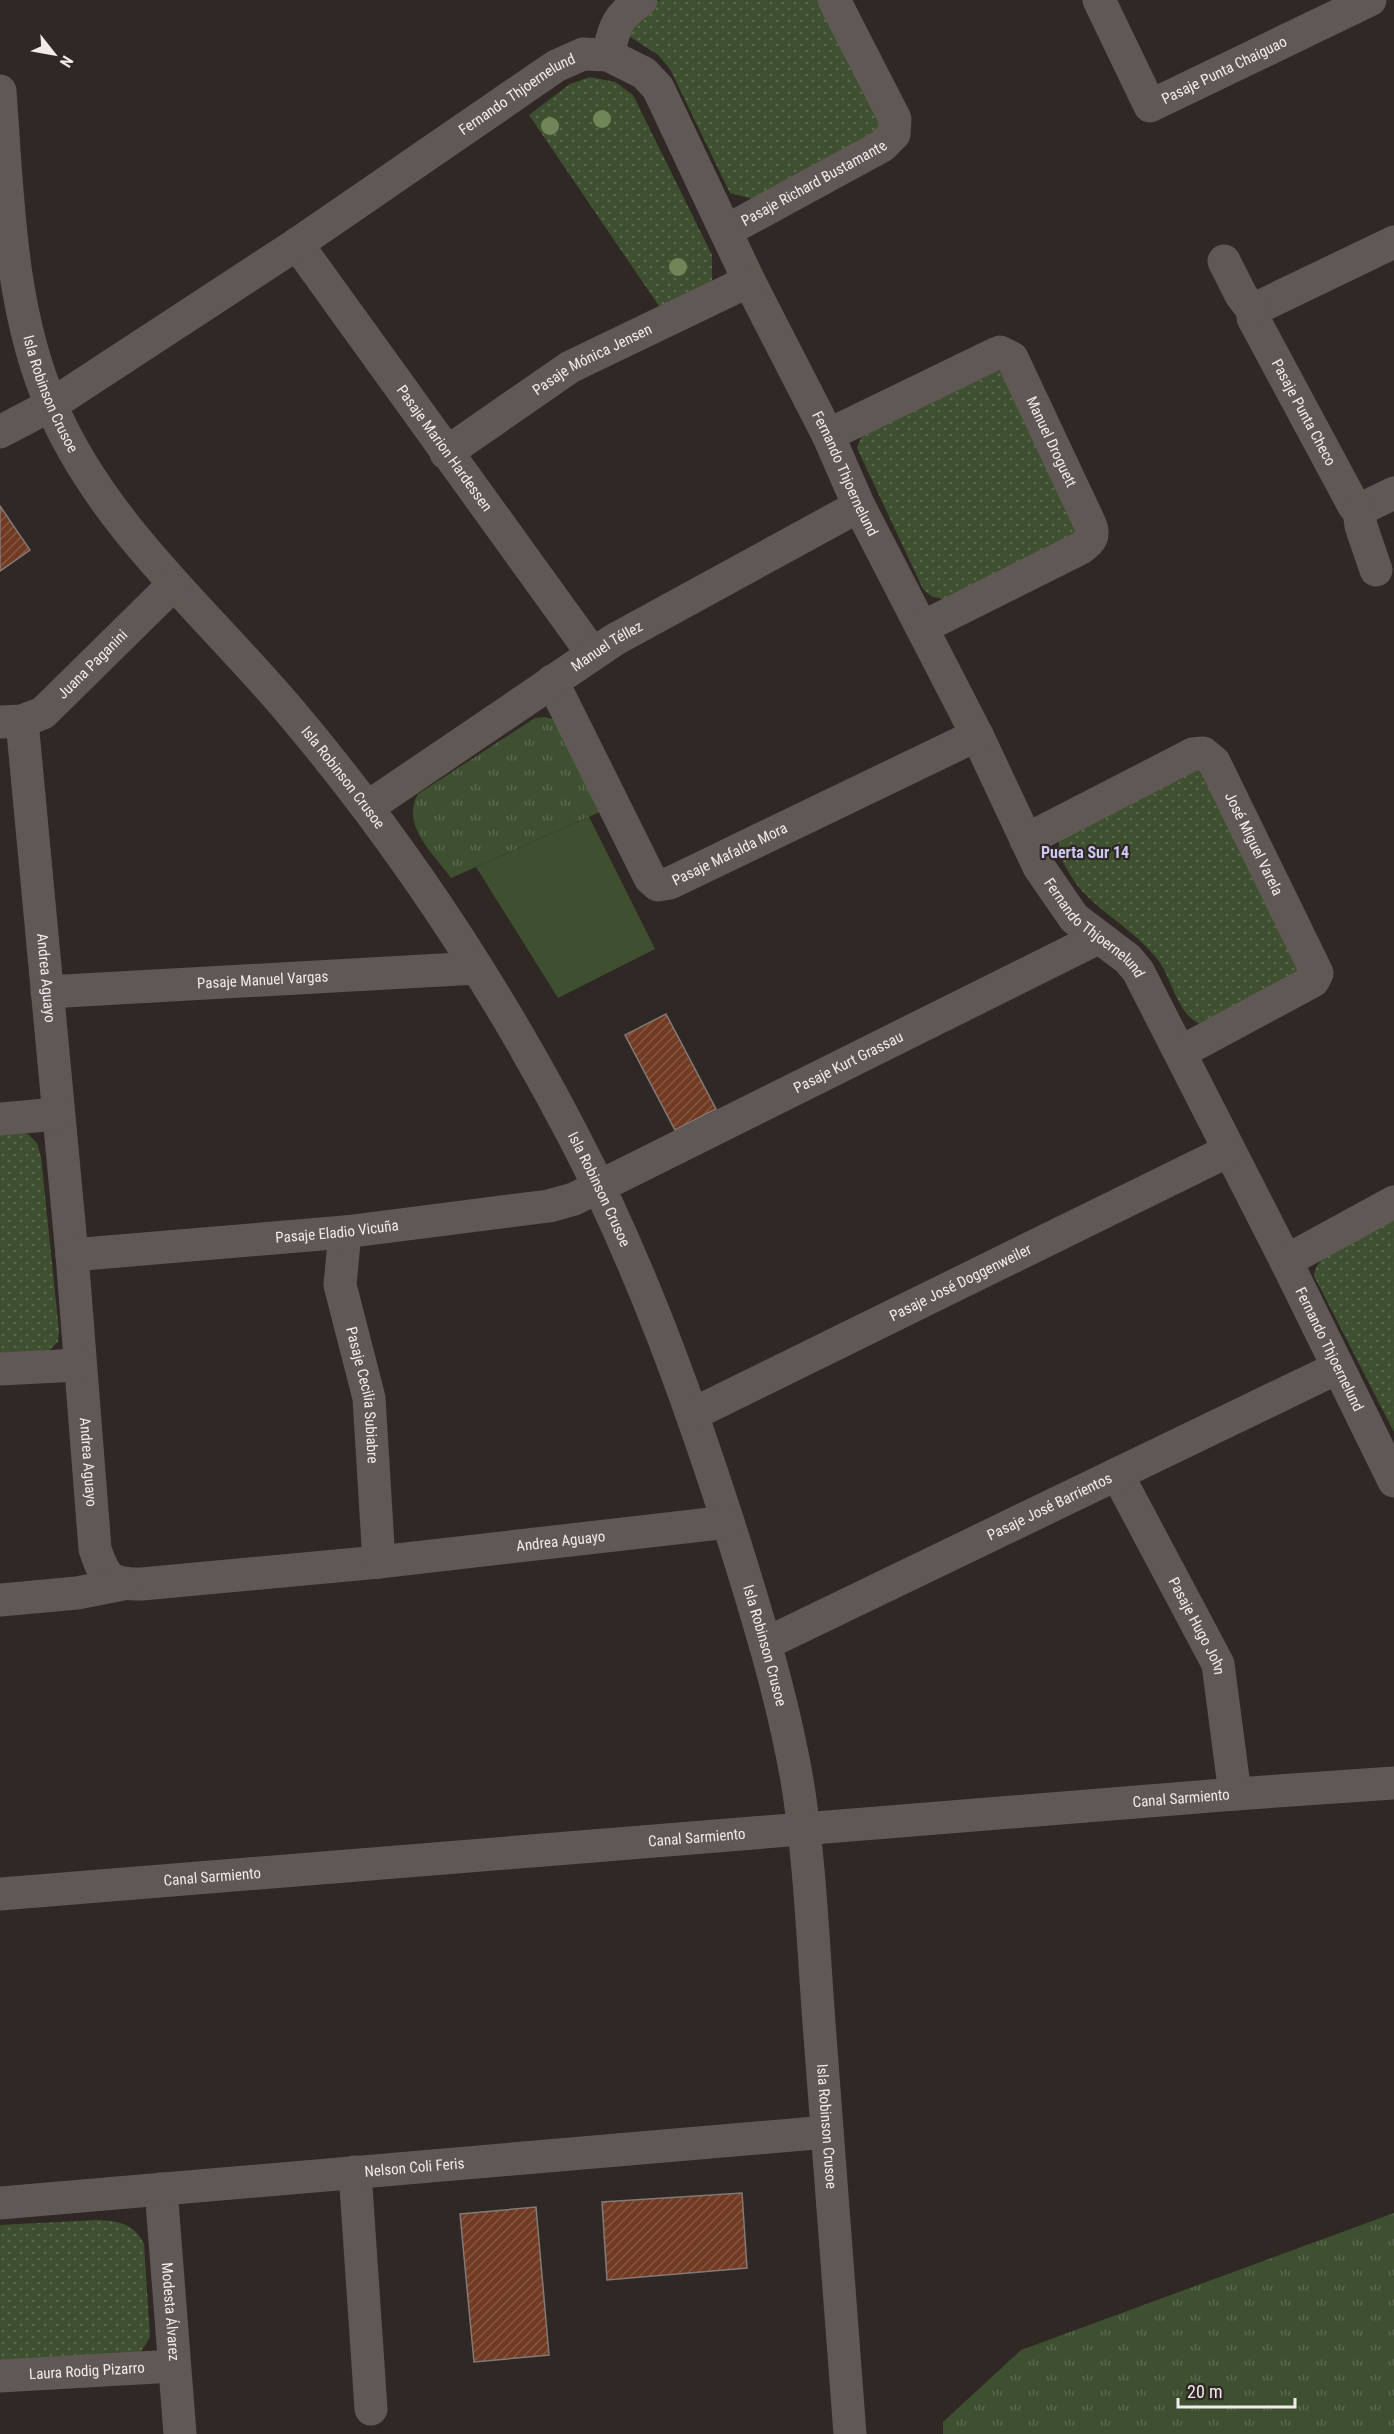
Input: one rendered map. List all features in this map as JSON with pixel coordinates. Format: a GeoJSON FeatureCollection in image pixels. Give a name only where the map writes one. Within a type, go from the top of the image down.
{"type":"FeatureCollection","features":[{"type":"Feature","properties":{"kind":"street"},"geometry":{"type":"LineString","coordinates":[[608,55],[620,16],[641,0]]}},
{"type":"Feature","properties":{"kind":"street","name":"Pasaje Richard Bustamante"},"geometry":{"type":"LineString","coordinates":[[726,231],[882,146],[894,134],[895,119],[834,0]]}},
{"type":"Feature","properties":{"kind":"street","name":"Pasaje Punta Chaiguao"},"geometry":{"type":"LineString","coordinates":[[1099,0],[1150,106],[1370,0]]}},
{"type":"Feature","properties":{"kind":"street","name":"Fernando Thjoernelund"},"geometry":{"type":"LineString","coordinates":[[0,432],[51,405],[297,244],[556,66],[583,54],[608,55],[644,73],[658,88],[749,281],[828,435],[859,506],[923,627],[1045,877],[1065,908],[1098,938],[1128,958],[1138,971],[1286,1261],[1336,1368],[1394,1481]]}},
{"type":"Feature","properties":{"kind":"street","name":"Isla Robinson Crusoe"},"geometry":{"type":"LineString","coordinates":[[0,91],[12,247],[34,354],[51,405],[98,489],[174,584],[267,685],[368,807],[477,968],[546,1086],[598,1187],[693,1414],[765,1644],[793,1760],[804,1829],[850,2434]]}},
{"type":"Feature","properties":{"kind":"street"},"geometry":{"type":"LineString","coordinates":[[1254,312],[1261,306],[1394,242]]}},
{"type":"Feature","properties":{"kind":"street","name":"Pasaje Marion Hardessen"},"geometry":{"type":"LineString","coordinates":[[297,244],[592,653]]}},
{"type":"Feature","properties":{"kind":"street","name":"Pasaje Punta Checo"},"geometry":{"type":"LineString","coordinates":[[1224,261],[1241,295],[1254,312],[1253,318],[1348,496],[1359,510],[1361,526],[1376,570]]}},
{"type":"Feature","properties":{"kind":"street","name":"Pasaje Mónica Jensen"},"geometry":{"type":"LineString","coordinates":[[446,453],[570,368],[749,281]]}},
{"type":"Feature","properties":{"kind":"street","name":"Manuel Droguett"},"geometry":{"type":"LineString","coordinates":[[828,435],[995,354],[1000,352],[1012,358],[1090,524],[1092,538],[1081,548],[923,627]]}},
{"type":"Feature","properties":{"kind":"street"},"geometry":{"type":"LineString","coordinates":[[1359,510],[1394,493]]}},
{"type":"Feature","properties":{"kind":"street","name":"Manuel Téllez"},"geometry":{"type":"LineString","coordinates":[[368,807],[592,653],[859,506]]}},
{"type":"Feature","properties":{"kind":"street","name":"Juana Paganini"},"geometry":{"type":"LineString","coordinates":[[11,722],[43,713],[174,584]]}},
{"type":"Feature","properties":{"kind":"street","name":"Pasaje Mafalda Mora"},"geometry":{"type":"LineString","coordinates":[[552,681],[650,879],[658,885],[670,883],[977,735]]}},
{"type":"Feature","properties":{"kind":"street","name":"Andrea Aguayo"},"geometry":{"type":"LineString","coordinates":[[11,722],[47,992],[72,1255],[95,1549],[103,1571],[114,1581],[123,1584],[379,1562],[728,1522]]}},
{"type":"Feature","properties":{"kind":"street","name":"José Miguel Varela"},"geometry":{"type":"LineString","coordinates":[[1026,840],[1193,754],[1203,753],[1214,762],[1317,973],[1313,981],[1181,1052]]}},
{"type":"Feature","properties":{"kind":"street","name":"Pasaje Kurt Grassau"},"geometry":{"type":"LineString","coordinates":[[598,1187],[1098,938]]}},
{"type":"Feature","properties":{"kind":"street","name":"Pasaje Manuel Vargas"},"geometry":{"type":"LineString","coordinates":[[47,992],[477,968]]}},
{"type":"Feature","properties":{"kind":"street"},"geometry":{"type":"LineString","coordinates":[[0,1119],[57,1114]]}},
{"type":"Feature","properties":{"kind":"street","name":"Pasaje José Doggenweiler"},"geometry":{"type":"LineString","coordinates":[[693,1414],[1228,1151]]}},
{"type":"Feature","properties":{"kind":"street","name":"Pasaje Eladio Vicuña"},"geometry":{"type":"LineString","coordinates":[[72,1255],[345,1232],[549,1206],[574,1199],[598,1187]]}},
{"type":"Feature","properties":{"kind":"street"},"geometry":{"type":"LineString","coordinates":[[1286,1261],[1394,1202]]}},
{"type":"Feature","properties":{"kind":"street","name":"Pasaje Cecilia Subiabre"},"geometry":{"type":"LineString","coordinates":[[345,1232],[340,1285],[369,1398],[379,1562]]}},
{"type":"Feature","properties":{"kind":"street"},"geometry":{"type":"LineString","coordinates":[[0,1370],[80,1365]]}},
{"type":"Feature","properties":{"kind":"street","name":"Pasaje José Barrientos"},"geometry":{"type":"LineString","coordinates":[[765,1644],[1336,1368]]}},
{"type":"Feature","properties":{"kind":"street","name":"Pasaje Hugo John"},"geometry":{"type":"LineString","coordinates":[[1117,1474],[1218,1664],[1235,1794]]}},
{"type":"Feature","properties":{"kind":"street"},"geometry":{"type":"LineString","coordinates":[[0,1600],[77,1593],[123,1584]]}},
{"type":"Feature","properties":{"kind":"street","name":"Canal Sarmiento"},"geometry":{"type":"LineString","coordinates":[[0,1894],[1394,1783]]}},
{"type":"Feature","properties":{"kind":"street","name":"Nelson Coli Feris"},"geometry":{"type":"LineString","coordinates":[[0,2203],[827,2132]]}},
{"type":"Feature","properties":{"kind":"street"},"geometry":{"type":"LineString","coordinates":[[355,2172],[371,2409]]}},
{"type":"Feature","properties":{"kind":"street","name":"Modesta Álvarez"},"geometry":{"type":"LineString","coordinates":[[161,2189],[180,2434]]}},
{"type":"Feature","properties":{"kind":"street","name":"Laura Rodig Pizarro"},"geometry":{"type":"LineString","coordinates":[[0,2376],[174,2366]]}},
{"type":"Feature","properties":{"kind":"green space"},"geometry":{"type":"Polygon","coordinates":[[[660,0],[823,0],[881,115],[879,129],[753,199],[730,193],[670,69],[658,55],[629,36],[642,11],[660,0]]]}},
{"type":"Feature","properties":{"kind":"green space"},"geometry":{"type":"Polygon","coordinates":[[[590,77],[615,82],[633,95],[712,255],[712,281],[661,309],[529,115],[570,84],[590,77]]]}},
{"type":"Feature","properties":{"kind":"green space"},"geometry":{"type":"Polygon","coordinates":[[[987,369],[1004,371],[1079,520],[1073,541],[945,600],[931,596],[923,589],[857,448],[862,435],[987,369]]]}},
{"type":"Feature","properties":{"kind":"green space"},"geometry":{"type":"Polygon","coordinates":[[[545,717],[556,720],[602,811],[451,878],[421,839],[416,828],[413,817],[418,794],[535,718],[545,717]]]}},
{"type":"Feature","properties":{"kind":"green space"},"geometry":{"type":"Polygon","coordinates":[[[1197,769],[1203,772],[1300,971],[1200,1024],[1192,1019],[1180,1004],[1163,968],[1150,950],[1082,891],[1058,853],[1060,837],[1197,769]]]}},
{"type":"Feature","properties":{"kind":"green space"},"geometry":{"type":"Polygon","coordinates":[[[589,817],[655,949],[558,998],[476,867],[589,817]]]}},
{"type":"Feature","properties":{"kind":"green space"},"geometry":{"type":"Polygon","coordinates":[[[0,1129],[23,1129],[37,1143],[41,1157],[59,1331],[58,1342],[45,1354],[0,1357],[0,1129]]]}},
{"type":"Feature","properties":{"kind":"green space"},"geometry":{"type":"Polygon","coordinates":[[[1394,1219],[1394,1432],[1314,1276],[1317,1267],[1334,1250],[1394,1219]]]}},
{"type":"Feature","properties":{"kind":"green space"},"geometry":{"type":"Polygon","coordinates":[[[1394,2213],[1394,2434],[943,2434],[943,2422],[1021,2350],[1394,2213]]]}},
{"type":"Feature","properties":{"kind":"green space"},"geometry":{"type":"Polygon","coordinates":[[[97,2220],[125,2224],[140,2237],[144,2244],[150,2337],[140,2353],[0,2362],[0,2225],[97,2220]]]}},
{"type":"Feature","properties":{"kind":"building"},"geometry":{"type":"Polygon","coordinates":[[[0,506],[30,550],[0,571],[0,506]]]}},
{"type":"Feature","properties":{"kind":"building"},"geometry":{"type":"Polygon","coordinates":[[[666,1014],[716,1109],[675,1130],[625,1035],[666,1014]]]}},
{"type":"Feature","properties":{"kind":"building"},"geometry":{"type":"Polygon","coordinates":[[[742,2193],[747,2268],[607,2280],[602,2202],[742,2193]]]}},
{"type":"Feature","properties":{"kind":"building"},"geometry":{"type":"Polygon","coordinates":[[[536,2207],[549,2355],[474,2362],[460,2214],[536,2207]]]}},
{"type":"Feature","properties":{"kind":"district","name":"Puerta Sur 14"},"geometry":{"type":"Point","coordinates":[1085,852]}}]}
